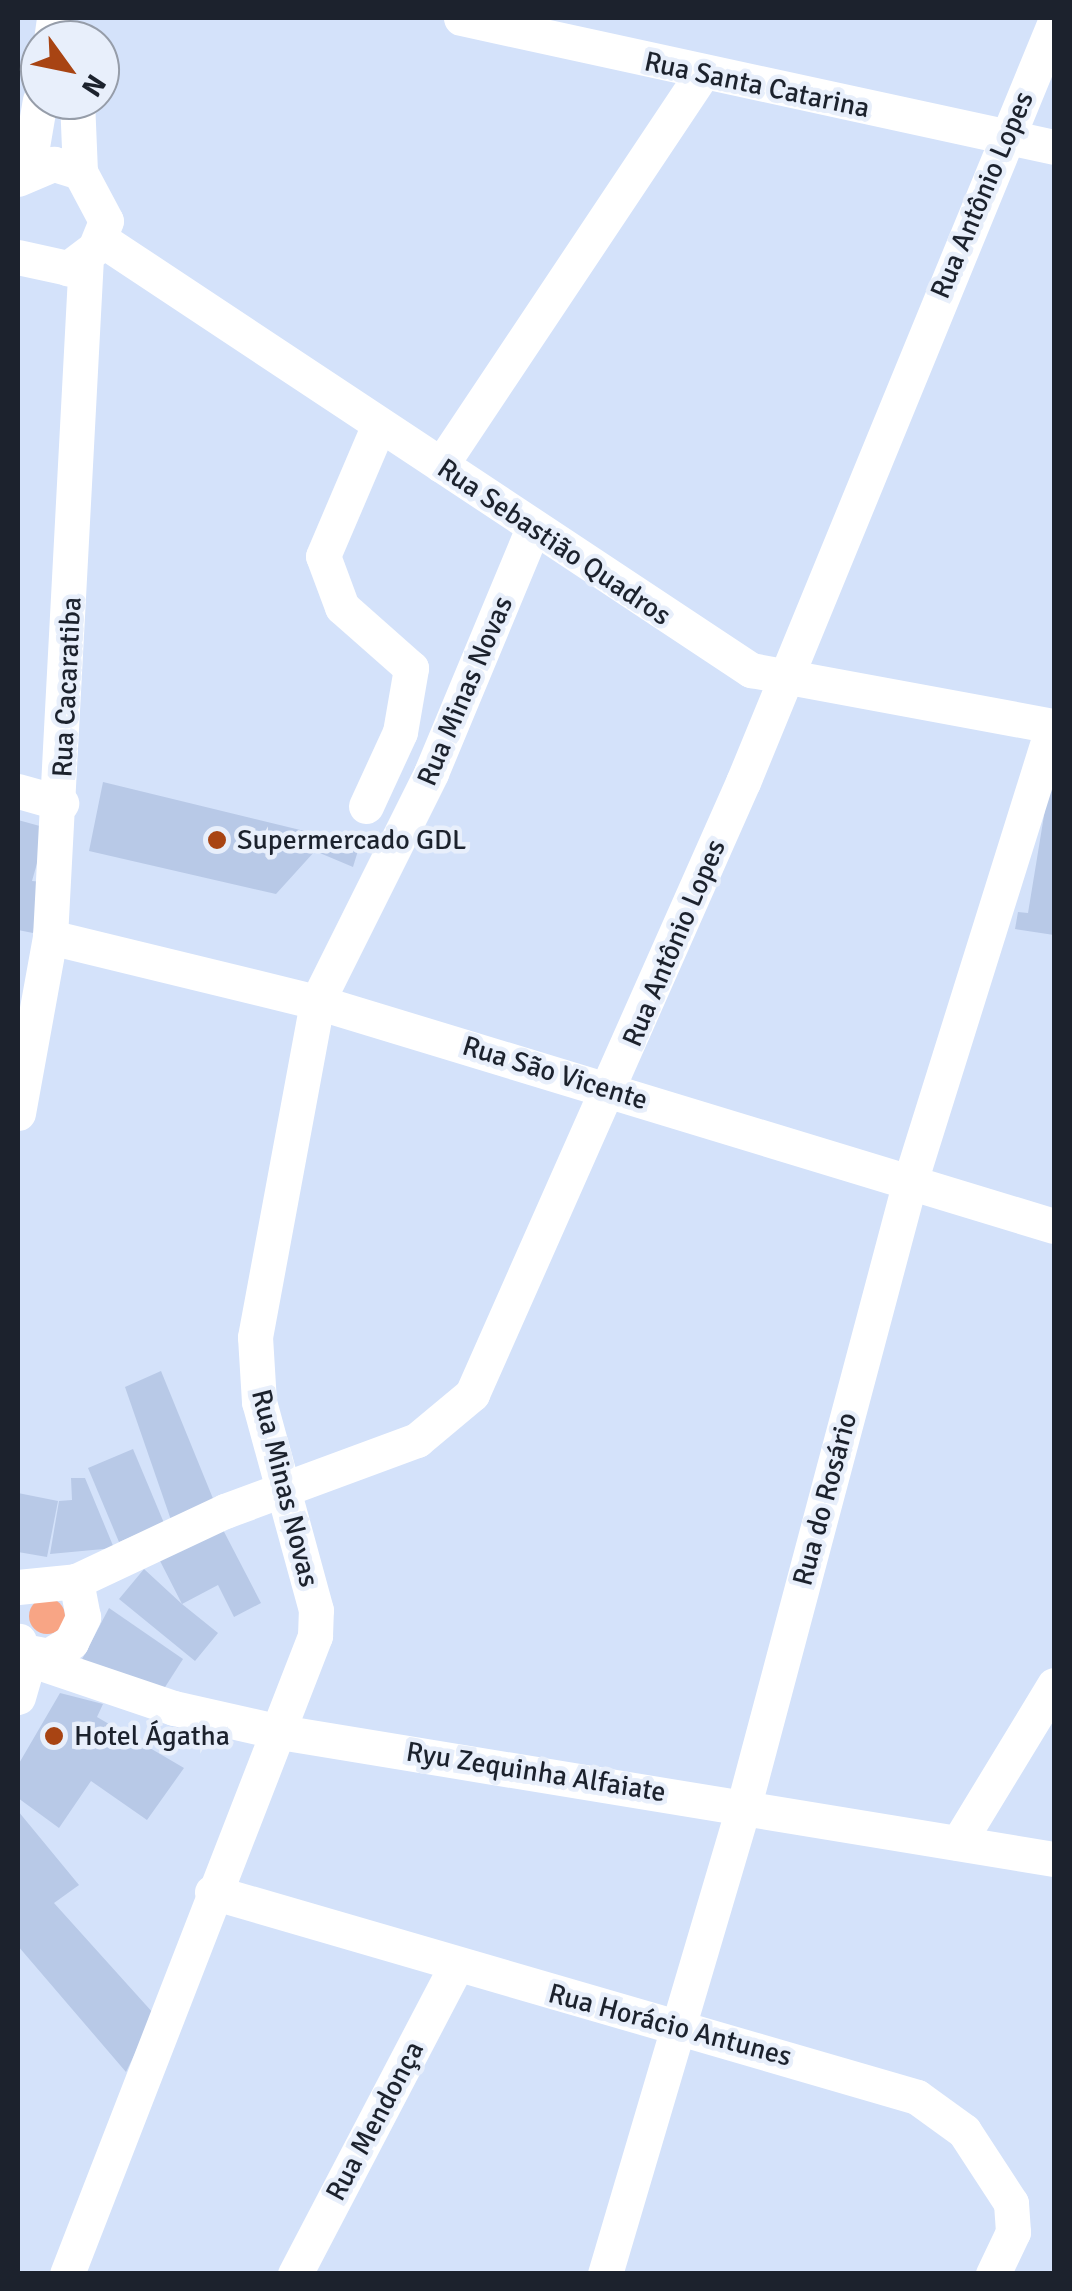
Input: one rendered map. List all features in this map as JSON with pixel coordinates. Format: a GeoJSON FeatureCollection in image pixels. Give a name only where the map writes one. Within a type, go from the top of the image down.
{"type":"FeatureCollection","features":[{"type":"Feature","properties":{"kind":"street","name":"Rua Santa Catarina"},"geometry":{"type":"LineString","coordinates":[[461,18],[702,74],[1054,146]]}},
{"type":"Feature","properties":{"kind":"street","name":"Rua Antônio Lopes"},"geometry":{"type":"LineString","coordinates":[[18,1586],[76,1581],[280,1488],[417,1440],[472,1394],[610,1089],[1054,24]]}},
{"type":"Feature","properties":{"kind":"street"},"geometry":{"type":"LineString","coordinates":[[441,465],[702,74]]}},
{"type":"Feature","properties":{"kind":"street"},"geometry":{"type":"LineString","coordinates":[[23,175],[35,120]]}},
{"type":"Feature","properties":{"kind":"street"},"geometry":{"type":"LineString","coordinates":[[23,175],[54,164],[80,172],[79,120]]}},
{"type":"Feature","properties":{"kind":"street","name":"Rua Cacaratiba"},"geometry":{"type":"LineString","coordinates":[[18,1113],[50,937],[94,249],[103,202],[80,172]]}},
{"type":"Feature","properties":{"kind":"street"},"geometry":{"type":"LineString","coordinates":[[18,258],[49,271],[94,249]]}},
{"type":"Feature","properties":{"kind":"street","name":"Rua Sebastião Quadros"},"geometry":{"type":"LineString","coordinates":[[94,249],[441,465],[713,649],[778,680],[1054,726]]}},
{"type":"Feature","properties":{"kind":"street"},"geometry":{"type":"LineString","coordinates":[[366,806],[400,732],[411,668],[342,608],[323,556],[379,425]]}},
{"type":"Feature","properties":{"kind":"street","name":"Rua Minas Novas"},"geometry":{"type":"LineString","coordinates":[[68,2274],[212,1892],[280,1732],[316,1610],[280,1488],[255,1338],[317,1002],[431,774],[533,528]]}},
{"type":"Feature","properties":{"kind":"street","name":"Rua do Rosário"},"geometry":{"type":"LineString","coordinates":[[605,2274],[744,1805],[908,1185],[1054,726]]}},
{"type":"Feature","properties":{"kind":"street"},"geometry":{"type":"LineString","coordinates":[[18,791],[60,803]]}},
{"type":"Feature","properties":{"kind":"street","name":"Rua São Vicente"},"geometry":{"type":"LineString","coordinates":[[50,937],[317,1002],[610,1089],[908,1185],[1054,1226]]}},
{"type":"Feature","properties":{"kind":"street"},"geometry":{"type":"LineString","coordinates":[[18,1698],[22,1649],[48,1656],[71,1642],[83,1617],[76,1581]]}},
{"type":"Feature","properties":{"kind":"street","name":"Ryu Zequinha Alfaiate"},"geometry":{"type":"LineString","coordinates":[[22,1649],[174,1708],[280,1732],[744,1805],[1054,1859]]}},
{"type":"Feature","properties":{"kind":"street"},"geometry":{"type":"LineString","coordinates":[[958,1843],[1054,1684]]}},
{"type":"Feature","properties":{"kind":"street","name":"Rua Horácio Antunes"},"geometry":{"type":"LineString","coordinates":[[212,1892],[454,1968],[676,2025],[884,2085],[950,2117],[1011,2203],[1013,2232],[993,2274]]}},
{"type":"Feature","properties":{"kind":"street","name":"Rua Mendonça"},"geometry":{"type":"LineString","coordinates":[[294,2274],[454,1968]]}},
{"type":"Feature","properties":{"kind":"shaded area"},"geometry":{"type":"Polygon","coordinates":[[[47,1598],[60,1603],[65,1616],[60,1629],[47,1634],[34,1629],[29,1616],[34,1603],[47,1598]]]}},
{"type":"Feature","properties":{"kind":"building"},"geometry":{"type":"Polygon","coordinates":[[[1050,779],[1054,780],[1054,935],[1015,929],[1018,912],[1028,913],[1050,779]]]}},
{"type":"Feature","properties":{"kind":"building","name":"Supermercado GDL"},"geometry":{"type":"Polygon","coordinates":[[[103,782],[360,844],[353,867],[315,851],[276,894],[89,851],[103,782]]]}},
{"type":"Feature","properties":{"kind":"building"},"geometry":{"type":"Polygon","coordinates":[[[18,820],[47,828],[32,881],[43,882],[33,933],[18,930],[18,820]]]}},
{"type":"Feature","properties":{"kind":"building"},"geometry":{"type":"Polygon","coordinates":[[[161,1371],[214,1501],[171,1520],[125,1387],[161,1371]]]}},
{"type":"Feature","properties":{"kind":"building"},"geometry":{"type":"Polygon","coordinates":[[[133,1449],[164,1523],[119,1542],[88,1468],[133,1449]]]}},
{"type":"Feature","properties":{"kind":"building"},"geometry":{"type":"Polygon","coordinates":[[[71,1478],[85,1478],[114,1548],[50,1554],[59,1501],[72,1500],[71,1478]]]}},
{"type":"Feature","properties":{"kind":"building"},"geometry":{"type":"Polygon","coordinates":[[[18,1493],[58,1501],[47,1557],[18,1552],[18,1493]]]}},
{"type":"Feature","properties":{"kind":"building"},"geometry":{"type":"Polygon","coordinates":[[[220,1524],[261,1603],[234,1617],[218,1585],[182,1604],[158,1557],[220,1524]]]}},
{"type":"Feature","properties":{"kind":"building"},"geometry":{"type":"Polygon","coordinates":[[[144,1569],[218,1633],[195,1661],[119,1599],[144,1569]]]}},
{"type":"Feature","properties":{"kind":"building"},"geometry":{"type":"Polygon","coordinates":[[[109,1608],[183,1659],[160,1695],[79,1665],[109,1608]]]}},
{"type":"Feature","properties":{"kind":"building"},"geometry":{"type":"Polygon","coordinates":[[[60,1693],[103,1704],[97,1717],[184,1768],[147,1820],[91,1781],[59,1828],[18,1798],[18,1765],[60,1693]]]}},
{"type":"Feature","properties":{"kind":"building"},"geometry":{"type":"Polygon","coordinates":[[[18,1811],[79,1885],[54,1903],[154,2014],[126,2072],[18,1946],[18,1811]]]}},
{"type":"Feature","properties":{"kind":"place","name":"Supermercado GDL"},"geometry":{"type":"Point","coordinates":[217,840]}},
{"type":"Feature","properties":{"kind":"place","name":"Hotel Ágatha"},"geometry":{"type":"Point","coordinates":[54,1736]}}]}
